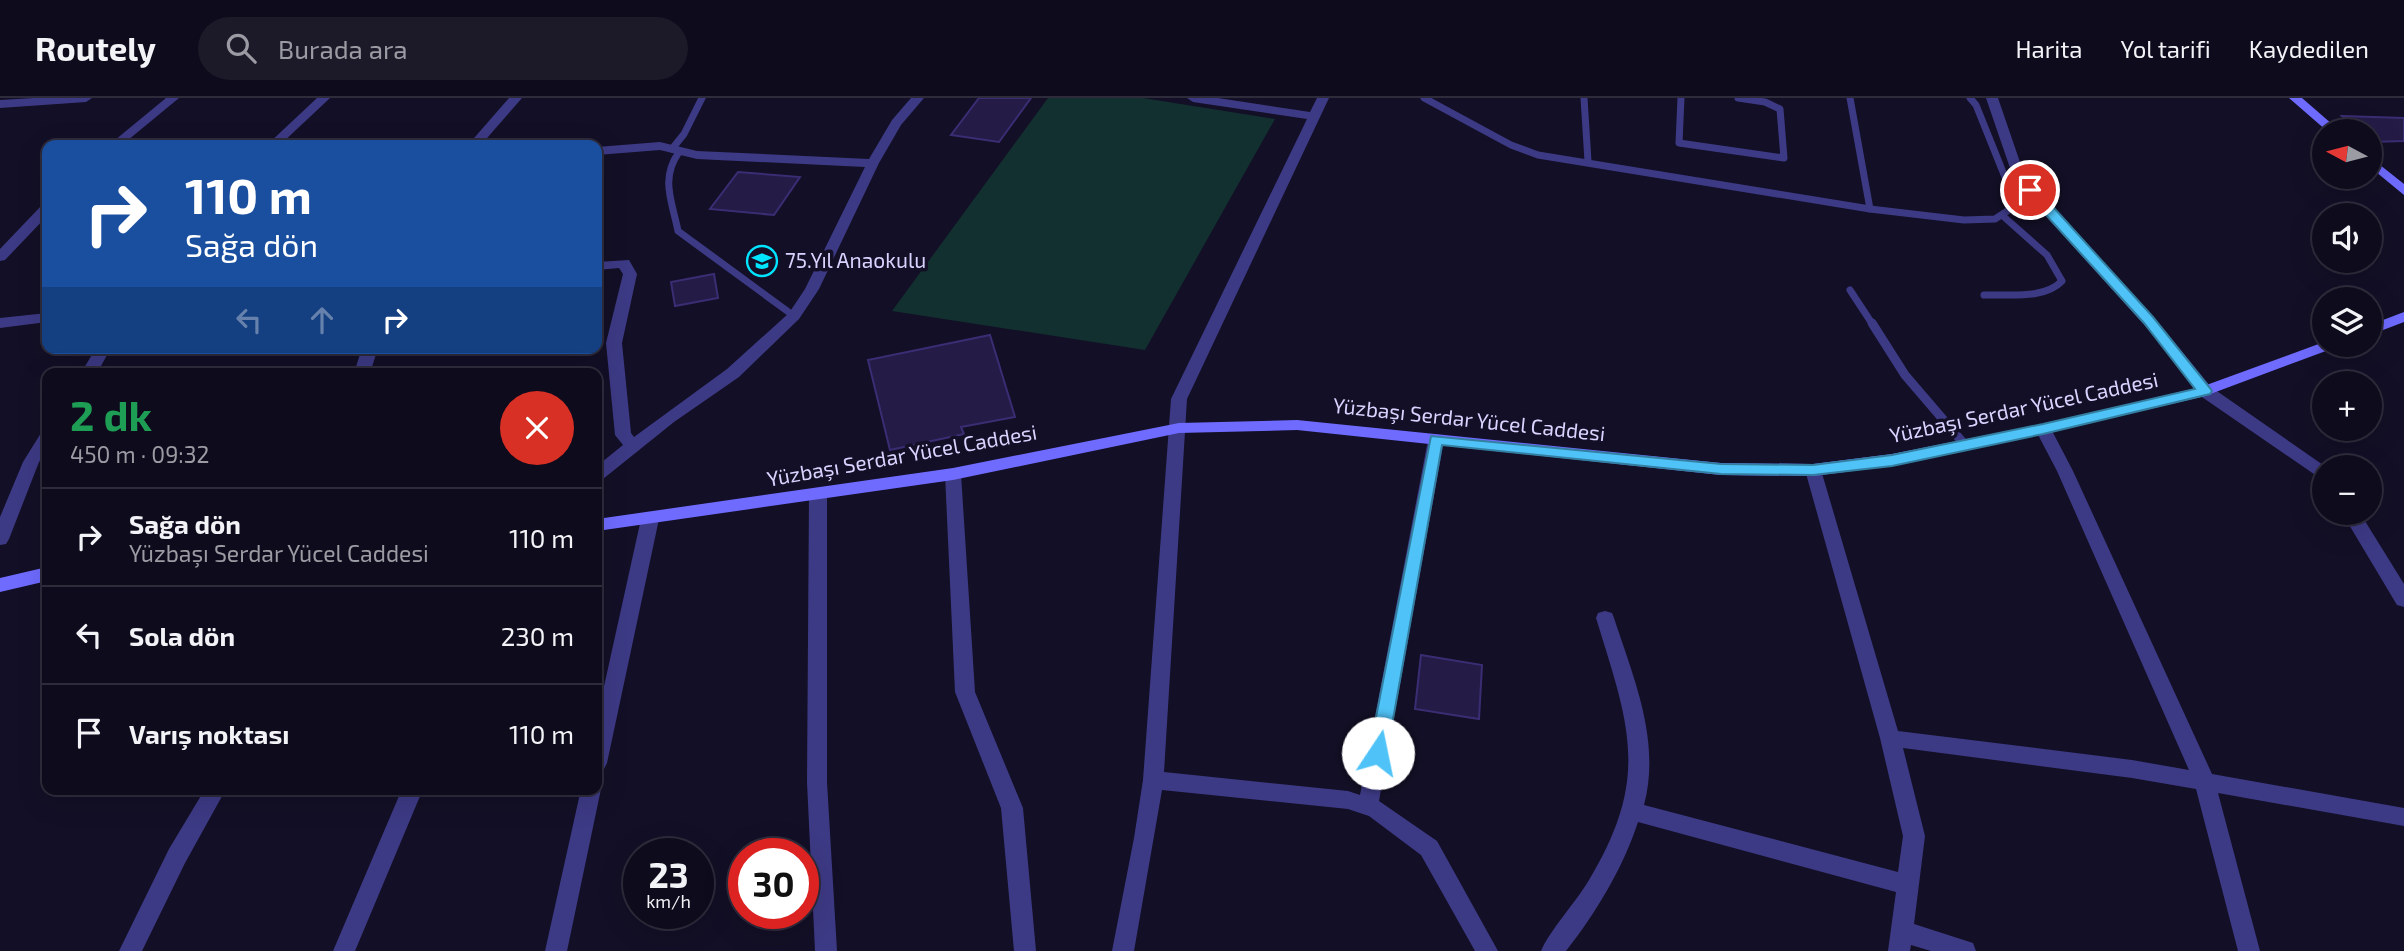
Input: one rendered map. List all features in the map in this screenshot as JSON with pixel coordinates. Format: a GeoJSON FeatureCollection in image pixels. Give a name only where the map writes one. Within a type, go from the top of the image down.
{"type":"FeatureCollection","features":[{"type":"Feature","properties":{"kind":"street"},"geometry":{"type":"LineString","coordinates":[[0,104],[86,98]]}},
{"type":"Feature","properties":{"kind":"street"},"geometry":{"type":"LineString","coordinates":[[122,140],[173,98]]}},
{"type":"Feature","properties":{"kind":"street"},"geometry":{"type":"LineString","coordinates":[[278,140],[324,98]]}},
{"type":"Feature","properties":{"kind":"street"},"geometry":{"type":"LineString","coordinates":[[478,140],[516,98]]}},
{"type":"Feature","properties":{"kind":"street"},"geometry":{"type":"LineString","coordinates":[[602,471],[733,373],[793,316],[812,289],[895,123],[918,98]]}},
{"type":"Feature","properties":{"kind":"street"},"geometry":{"type":"LineString","coordinates":[[1193,98],[1315,116]]}},
{"type":"Feature","properties":{"kind":"street"},"geometry":{"type":"LineString","coordinates":[[1123,951],[1145,838],[1153,780],[1179,399],[1323,98]]}},
{"type":"Feature","properties":{"kind":"street"},"geometry":{"type":"LineString","coordinates":[[1992,98],[2016,168],[2030,190],[2161,335],[2205,391],[2312,465]]}},
{"type":"Feature","properties":{"kind":"street"},"geometry":{"type":"LineString","coordinates":[[2295,98],[2320,119]]}},
{"type":"Feature","properties":{"kind":"street"},"geometry":{"type":"LineString","coordinates":[[602,151],[660,146],[675,150],[873,163]]}},
{"type":"Feature","properties":{"kind":"street"},"geometry":{"type":"LineString","coordinates":[[2382,171],[2404,190]]}},
{"type":"Feature","properties":{"kind":"street"},"geometry":{"type":"LineString","coordinates":[[0,257],[42,213]]}},
{"type":"Feature","properties":{"kind":"street"},"geometry":{"type":"LineString","coordinates":[[602,265],[624,263],[630,274],[614,343],[623,435],[634,446]]}},
{"type":"Feature","properties":{"kind":"street"},"geometry":{"type":"LineString","coordinates":[[2382,325],[2404,317]]}},
{"type":"Feature","properties":{"kind":"street"},"geometry":{"type":"LineString","coordinates":[[0,323],[42,319]]}},
{"type":"Feature","properties":{"kind":"street","name":"Yüzbaşı Serdar Yücel Caddesi"},"geometry":{"type":"LineString","coordinates":[[602,525],[953,474],[1179,428],[1297,425],[1721,469],[1813,470],[1892,460],[2043,429],[2205,391],[2312,351]]}},
{"type":"Feature","properties":{"kind":"street"},"geometry":{"type":"LineString","coordinates":[[2043,429],[2065,471],[2205,782],[2249,951]]}},
{"type":"Feature","properties":{"kind":"street"},"geometry":{"type":"LineString","coordinates":[[1368,806],[1436,440]]}},
{"type":"Feature","properties":{"kind":"street"},"geometry":{"type":"LineString","coordinates":[[0,539],[31,462],[42,445]]}},
{"type":"Feature","properties":{"kind":"street"},"geometry":{"type":"LineString","coordinates":[[1813,470],[1914,836],[1901,941],[1965,951]]}},
{"type":"Feature","properties":{"kind":"street"},"geometry":{"type":"LineString","coordinates":[[953,474],[965,692],[1012,808],[1025,951]]}},
{"type":"Feature","properties":{"kind":"street"},"geometry":{"type":"LineString","coordinates":[[818,495],[817,782],[826,951]]}},
{"type":"Feature","properties":{"kind":"street"},"geometry":{"type":"LineString","coordinates":[[602,740],[650,519]]}},
{"type":"Feature","properties":{"kind":"street"},"geometry":{"type":"LineString","coordinates":[[2358,525],[2404,600]]}},
{"type":"Feature","properties":{"kind":"street"},"geometry":{"type":"LineString","coordinates":[[0,585],[42,575]]}},
{"type":"Feature","properties":{"kind":"street"},"geometry":{"type":"LineString","coordinates":[[1552,951],[1570,931],[1608,869],[1638,796],[1641,754],[1625,684],[1605,618]]}},
{"type":"Feature","properties":{"kind":"street"},"geometry":{"type":"LineString","coordinates":[[1889,738],[2132,769],[2404,817]]}},
{"type":"Feature","properties":{"kind":"street"},"geometry":{"type":"LineString","coordinates":[[1153,780],[1348,800],[1376,809],[1429,848],[1487,951]]}},
{"type":"Feature","properties":{"kind":"street"},"geometry":{"type":"LineString","coordinates":[[130,951],[177,856],[213,795]]}},
{"type":"Feature","properties":{"kind":"street"},"geometry":{"type":"LineString","coordinates":[[344,951],[410,795]]}},
{"type":"Feature","properties":{"kind":"street"},"geometry":{"type":"LineString","coordinates":[[556,951],[590,795]]}},
{"type":"Feature","properties":{"kind":"street"},"geometry":{"type":"LineString","coordinates":[[1631,811],[1908,885]]}},
{"type":"Feature","properties":{"kind":"lane"},"geometry":{"type":"LineString","coordinates":[[702,98],[675,150],[667,178],[678,231],[793,316]]}},
{"type":"Feature","properties":{"kind":"lane"},"geometry":{"type":"LineString","coordinates":[[1424,98],[1522,150],[1870,209],[1976,221],[2003,216],[2012,208],[2013,197],[1970,98]]}},
{"type":"Feature","properties":{"kind":"lane"},"geometry":{"type":"LineString","coordinates":[[1584,98],[1587,162]]}},
{"type":"Feature","properties":{"kind":"lane"},"geometry":{"type":"LineString","coordinates":[[1681,98],[1679,143],[1784,158],[1780,109],[1765,102],[1738,98]]}},
{"type":"Feature","properties":{"kind":"lane"},"geometry":{"type":"LineString","coordinates":[[1850,98],[1870,209]]}},
{"type":"Feature","properties":{"kind":"lane"},"geometry":{"type":"LineString","coordinates":[[1984,295],[2050,292],[2060,286],[2062,281],[2059,270],[2018,226],[2003,216]]}},
{"type":"Feature","properties":{"kind":"lane"},"geometry":{"type":"LineString","coordinates":[[1850,290],[1905,375],[1965,445]]}},
{"type":"Feature","properties":{"kind":"green space"},"geometry":{"type":"Polygon","coordinates":[[[1048,98],[1143,98],[1275,119],[1145,350],[892,311],[1048,98]]]}},
{"type":"Feature","properties":{"kind":"building"},"geometry":{"type":"Polygon","coordinates":[[[979,98],[1031,98],[999,142],[951,135],[979,98]]]}},
{"type":"Feature","properties":{"kind":"building"},"geometry":{"type":"Polygon","coordinates":[[[2342,116],[2404,118],[2404,141],[2382,142],[2382,119],[2345,119],[2342,116]]]}},
{"type":"Feature","properties":{"kind":"building"},"geometry":{"type":"Polygon","coordinates":[[[738,172],[800,177],[774,215],[710,209],[738,172]]]}},
{"type":"Feature","properties":{"kind":"building"},"geometry":{"type":"Polygon","coordinates":[[[714,274],[718,298],[675,306],[671,282],[714,274]]]}},
{"type":"Feature","properties":{"kind":"building"},"geometry":{"type":"Polygon","coordinates":[[[990,335],[1015,417],[961,427],[964,434],[890,450],[868,360],[990,335]]]}},
{"type":"Feature","properties":{"kind":"building"},"geometry":{"type":"Polygon","coordinates":[[[1421,655],[1482,665],[1479,719],[1415,709],[1421,655]]]}},
{"type":"Feature","properties":{"kind":"place","name":"75.Yıl Anaokulu"},"geometry":{"type":"Point","coordinates":[762,261]}},
{"type":"Feature","properties":{"kind":"route"},"geometry":{"type":"LineString","coordinates":[[1378,753],[1436,440],[1721,469],[1813,470],[1892,460],[2043,429],[2205,391],[2148,320],[2030,190]]}}]}
